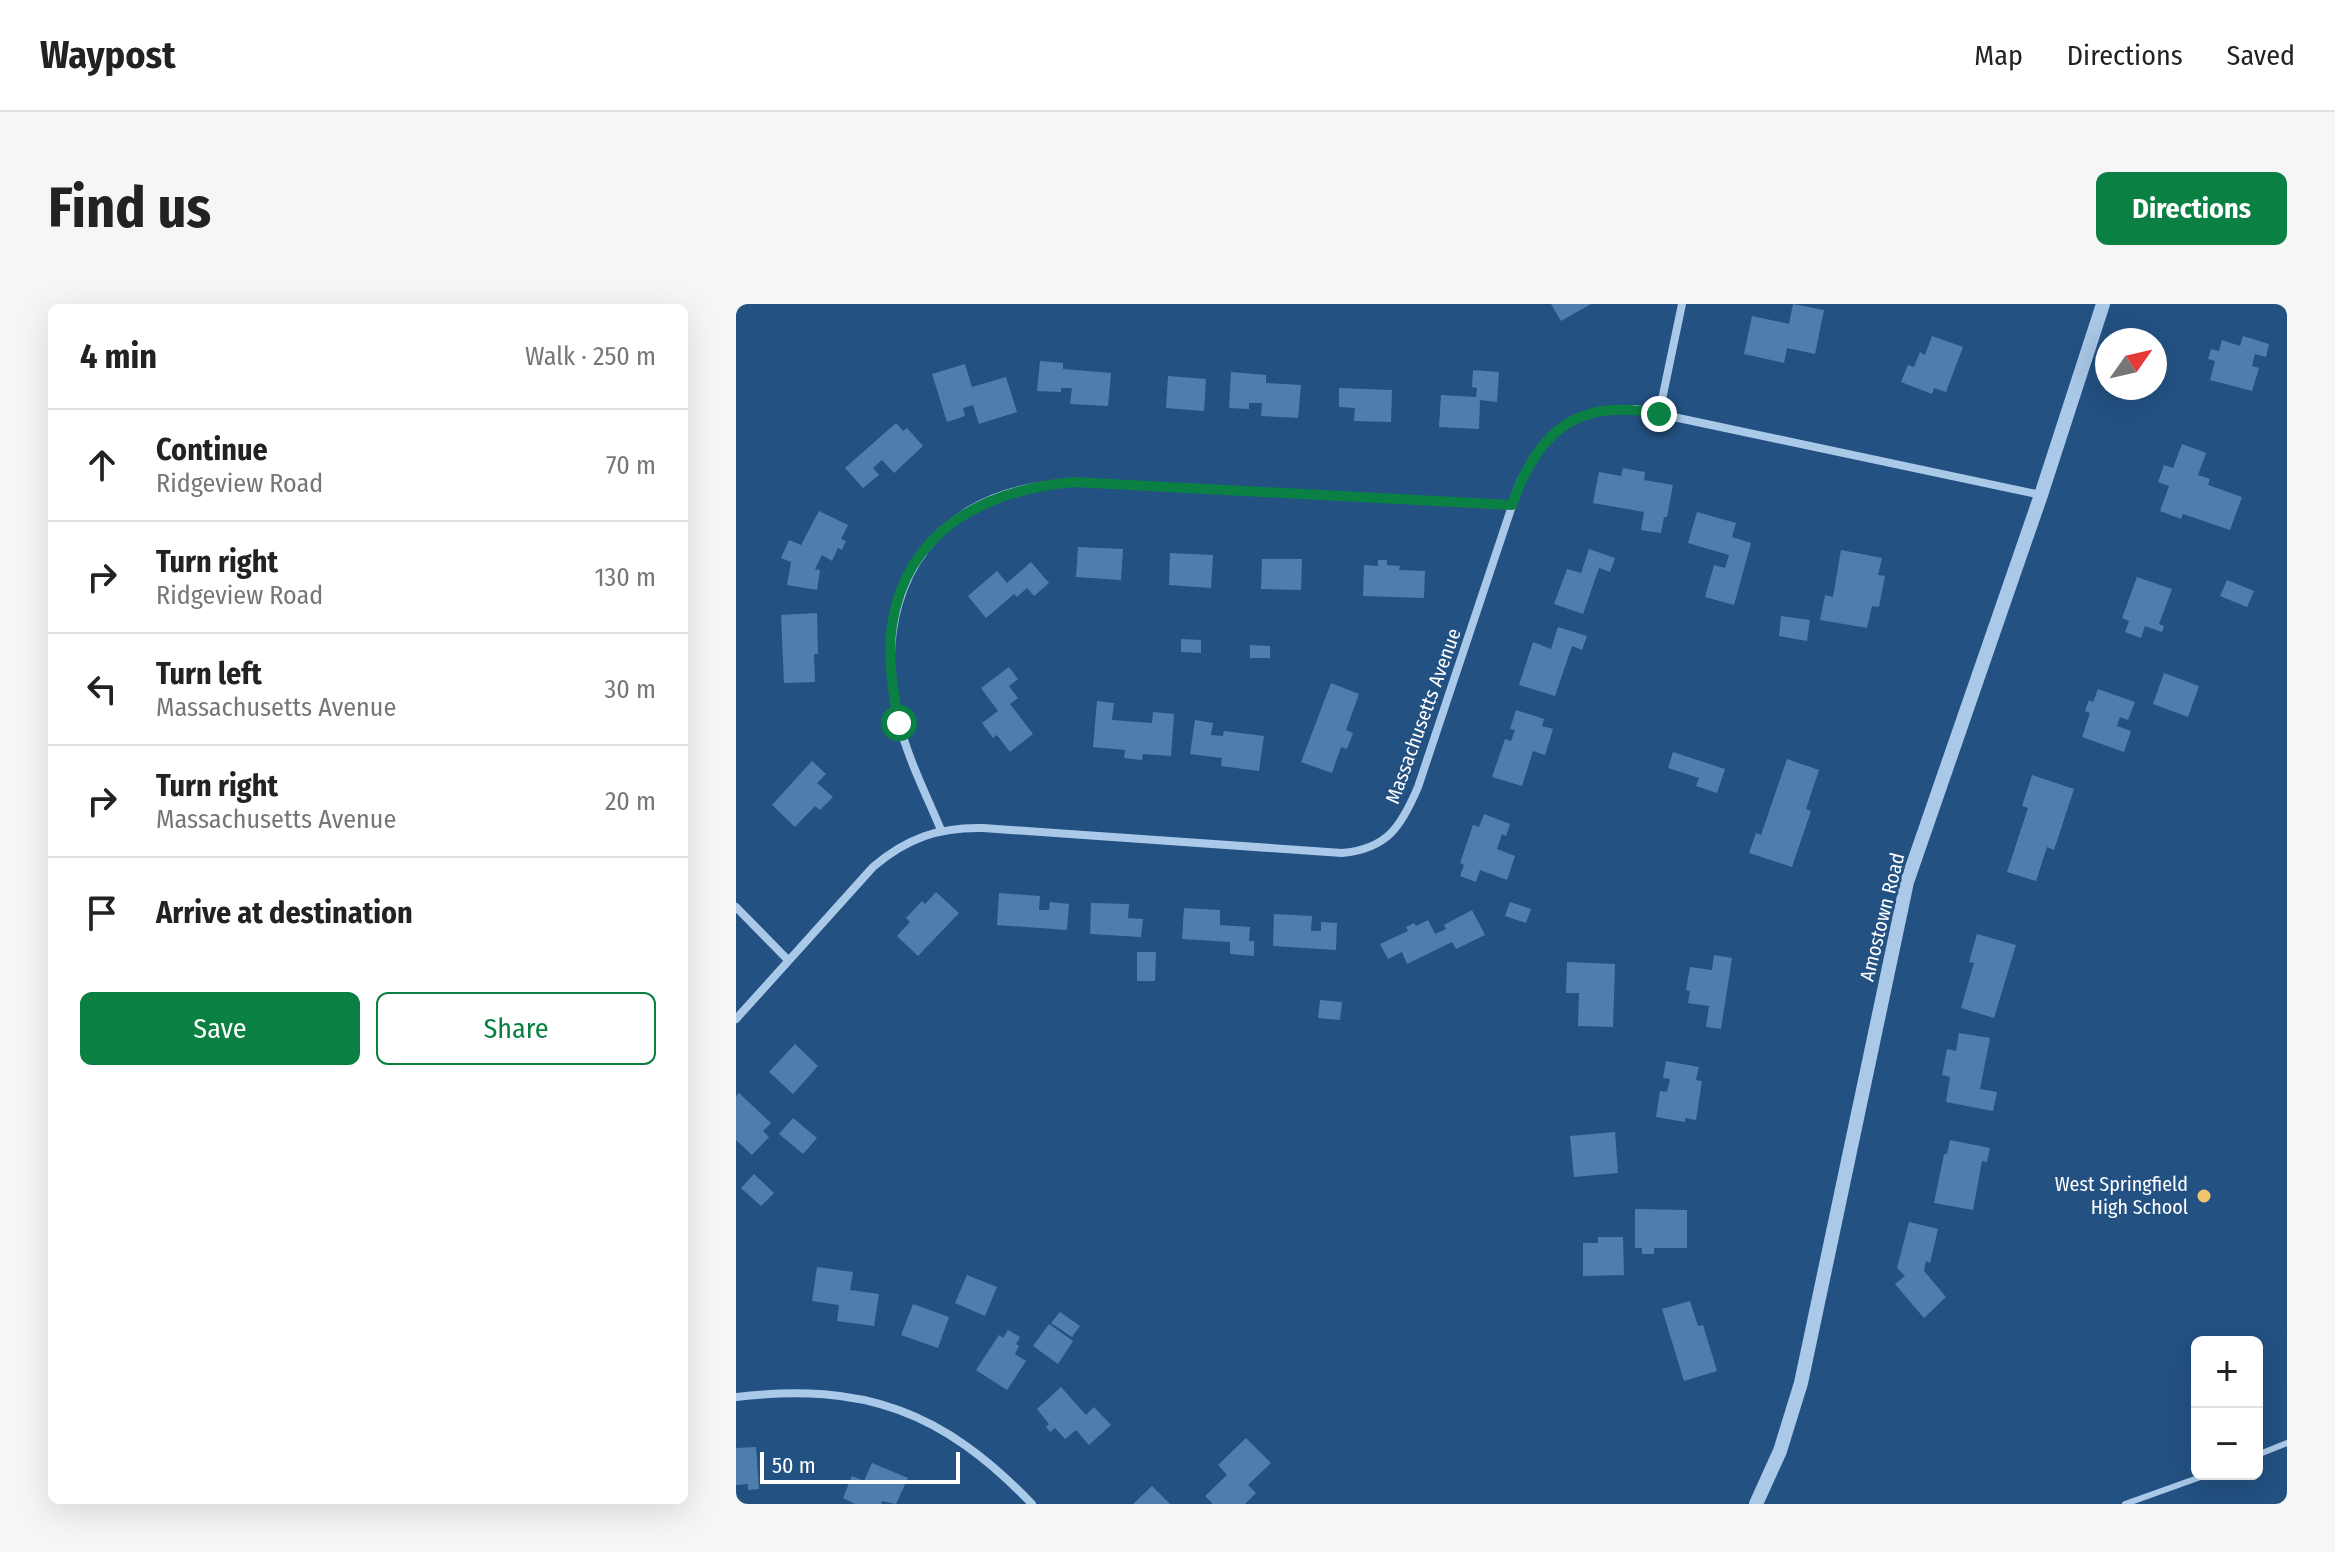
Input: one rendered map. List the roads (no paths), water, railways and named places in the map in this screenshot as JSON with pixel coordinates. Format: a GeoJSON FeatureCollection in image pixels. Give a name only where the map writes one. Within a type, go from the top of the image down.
{"type":"FeatureCollection","features":[{"type":"Feature","properties":{"kind":"street"},"geometry":{"type":"LineString","coordinates":[[1659,414],[1682,304]]}},
{"type":"Feature","properties":{"kind":"street","name":"Amostown Road"},"geometry":{"type":"LineString","coordinates":[[1756,1504],[1780,1451],[1801,1383],[1907,882],[2041,495],[2103,304]]}},
{"type":"Feature","properties":{"kind":"street","name":"Massachusetts Avenue"},"geometry":{"type":"LineString","coordinates":[[736,1019],[873,867],[912,839],[941,830],[983,828],[1342,853],[1358,851],[1385,840],[1398,826],[1418,787],[1520,482],[1538,451],[1577,416],[1614,409],[1636,409],[2041,495]]}},
{"type":"Feature","properties":{"kind":"street"},"geometry":{"type":"LineString","coordinates":[[941,830],[899,723],[893,690],[892,625],[900,595],[913,568],[929,545],[970,509],[1025,488],[1073,482],[1512,505]]}},
{"type":"Feature","properties":{"kind":"street"},"geometry":{"type":"LineString","coordinates":[[736,907],[788,960]]}},
{"type":"Feature","properties":{"kind":"street"},"geometry":{"type":"LineString","coordinates":[[736,1397],[786,1393],[836,1394],[888,1405],[941,1430],[964,1445],[1032,1504]]}},
{"type":"Feature","properties":{"kind":"lane"},"geometry":{"type":"LineString","coordinates":[[2263,1453],[2287,1443]]}},
{"type":"Feature","properties":{"kind":"lane"},"geometry":{"type":"LineString","coordinates":[[2125,1504],[2192,1480]]}},
{"type":"Feature","properties":{"kind":"place","name":"West Springfield High School"},"geometry":{"type":"Point","coordinates":[2204,1196]}}]}
